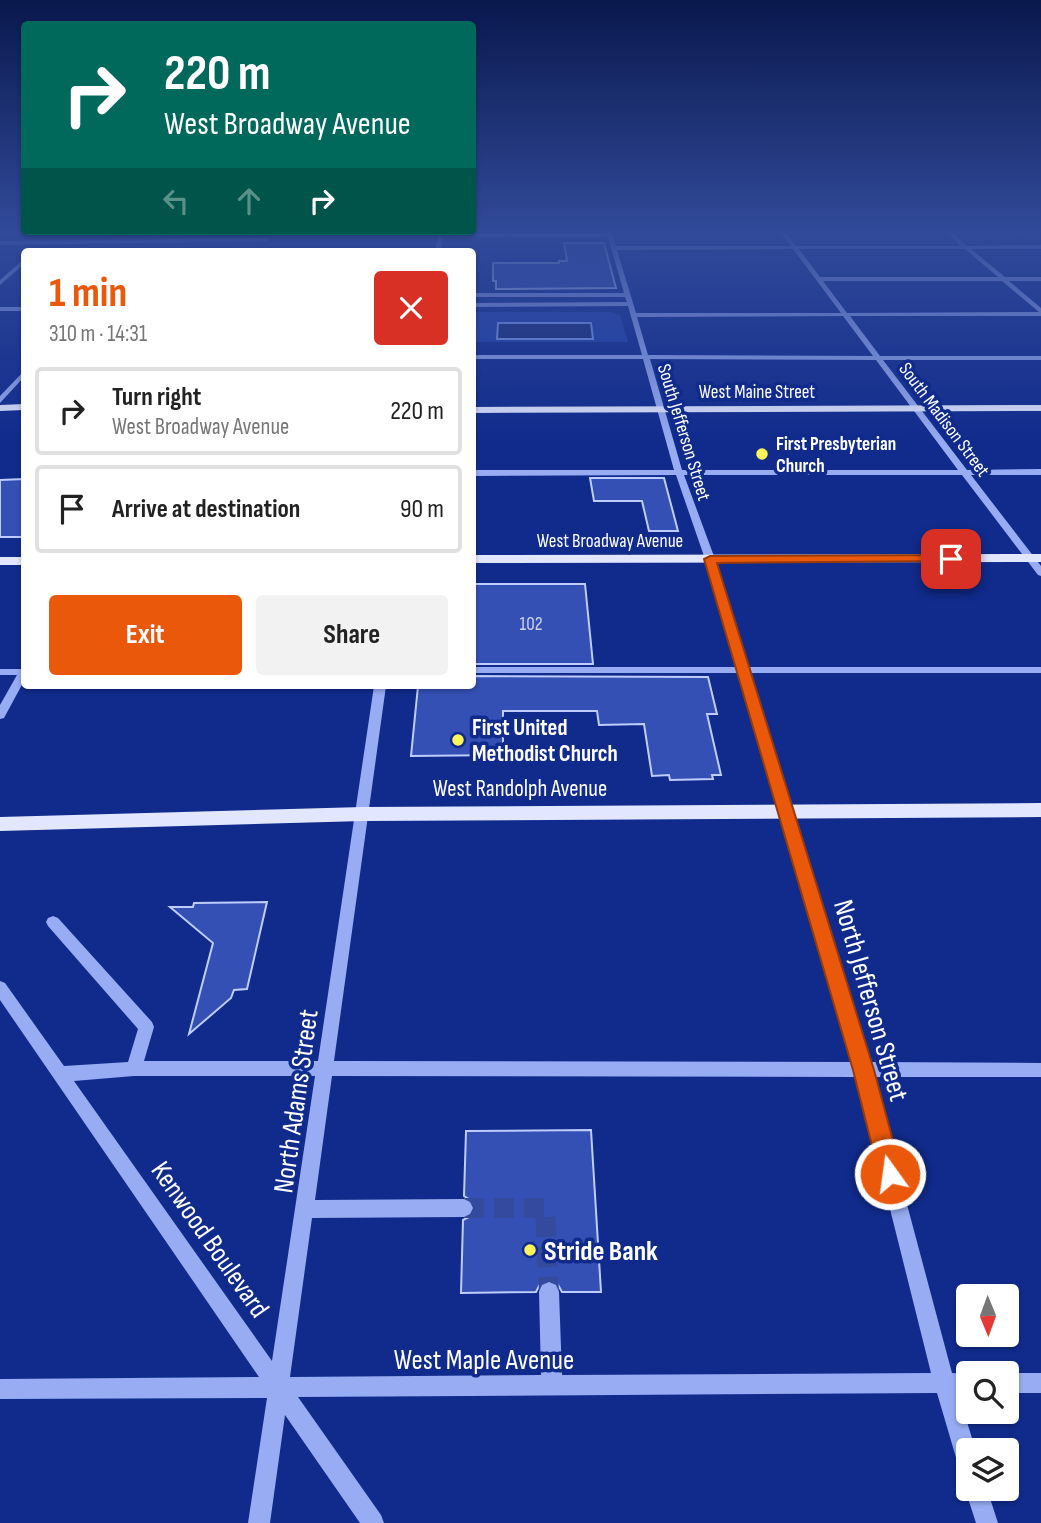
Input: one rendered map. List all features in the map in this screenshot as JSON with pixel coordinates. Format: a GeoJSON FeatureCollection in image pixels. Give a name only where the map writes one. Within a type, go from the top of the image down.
{"type":"FeatureCollection","features":[{"type":"Feature","properties":{"kind":"main road"},"geometry":{"type":"LineString","coordinates":[[0,408],[21,407]]}},
{"type":"Feature","properties":{"kind":"main road","name":"West Maine Street"},"geometry":{"type":"LineString","coordinates":[[476,410],[1041,408]]}},
{"type":"Feature","properties":{"kind":"main road","name":"West Broadway Avenue"},"geometry":{"type":"LineString","coordinates":[[476,559],[1036,558]]}},
{"type":"Feature","properties":{"kind":"main road"},"geometry":{"type":"LineString","coordinates":[[0,561],[21,561]]}},
{"type":"Feature","properties":{"kind":"main road","name":"West Randolph Avenue"},"geometry":{"type":"LineString","coordinates":[[0,824],[363,814],[1041,810]]}},
{"type":"Feature","properties":{"kind":"street","name":"South Madison Street"},"geometry":{"type":"LineString","coordinates":[[836,302],[966,472],[1036,558],[1041,573]]}},
{"type":"Feature","properties":{"kind":"street"},"geometry":{"type":"LineString","coordinates":[[476,305],[630,304]]}},
{"type":"Feature","properties":{"kind":"street","name":"South Jefferson Street"},"geometry":{"type":"LineString","coordinates":[[630,304],[679,473],[710,559]]}},
{"type":"Feature","properties":{"kind":"street"},"geometry":{"type":"LineString","coordinates":[[0,309],[21,309]]}},
{"type":"Feature","properties":{"kind":"street"},"geometry":{"type":"LineString","coordinates":[[634,315],[1041,313]]}},
{"type":"Feature","properties":{"kind":"street"},"geometry":{"type":"LineString","coordinates":[[476,357],[1041,358]]}},
{"type":"Feature","properties":{"kind":"street"},"geometry":{"type":"LineString","coordinates":[[0,401],[21,376]]}},
{"type":"Feature","properties":{"kind":"street"},"geometry":{"type":"LineString","coordinates":[[476,473],[1041,472]]}},
{"type":"Feature","properties":{"kind":"street","name":"North Jefferson Street"},"geometry":{"type":"LineString","coordinates":[[710,559],[863,1070],[944,1383],[961,1438]]}},
{"type":"Feature","properties":{"kind":"street"},"geometry":{"type":"LineString","coordinates":[[476,670],[1041,670]]}},
{"type":"Feature","properties":{"kind":"street"},"geometry":{"type":"LineString","coordinates":[[0,672],[21,672]]}},
{"type":"Feature","properties":{"kind":"street"},"geometry":{"type":"LineString","coordinates":[[0,715],[21,677]]}},
{"type":"Feature","properties":{"kind":"street","name":"North Adams Street"},"geometry":{"type":"LineString","coordinates":[[259,1523],[380,689]]}},
{"type":"Feature","properties":{"kind":"street"},"geometry":{"type":"LineString","coordinates":[[53,922],[146,1027],[134,1069]]}},
{"type":"Feature","properties":{"kind":"street","name":"Kenwood Boulevard"},"geometry":{"type":"LineString","coordinates":[[0,988],[373,1523]]}},
{"type":"Feature","properties":{"kind":"street"},"geometry":{"type":"LineString","coordinates":[[60,1074],[134,1069],[1041,1070]]}},
{"type":"Feature","properties":{"kind":"street"},"geometry":{"type":"LineString","coordinates":[[305,1209],[464,1208]]}},
{"type":"Feature","properties":{"kind":"street"},"geometry":{"type":"LineString","coordinates":[[548,1292],[552,1386]]}},
{"type":"Feature","properties":{"kind":"street","name":"West Maple Avenue"},"geometry":{"type":"LineString","coordinates":[[0,1389],[956,1383]]}},
{"type":"Feature","properties":{"kind":"street"},"geometry":{"type":"LineString","coordinates":[[1019,1383],[1041,1383]]}},
{"type":"Feature","properties":{"kind":"street"},"geometry":{"type":"LineString","coordinates":[[980,1501],[986,1523]]}},
{"type":"Feature","properties":{"kind":"shaded area"},"geometry":{"type":"Polygon","coordinates":[[[476,312],[611,312],[620,315],[628,342],[476,342],[476,312]]]}},
{"type":"Feature","properties":{"kind":"shaded area"},"geometry":{"type":"Polygon","coordinates":[[[498,323],[591,323],[593,339],[497,339],[498,323]]]}},
{"type":"Feature","properties":{"kind":"building"},"geometry":{"type":"Polygon","coordinates":[[[590,478],[664,478],[678,531],[649,531],[642,501],[594,501],[590,478]]]}},
{"type":"Feature","properties":{"kind":"building"},"geometry":{"type":"Polygon","coordinates":[[[21,479],[21,537],[0,537],[0,480],[21,479]]]}},
{"type":"Feature","properties":{"kind":"building"},"geometry":{"type":"Polygon","coordinates":[[[476,584],[585,584],[593,664],[476,664],[476,584]]]}},
{"type":"Feature","properties":{"kind":"building","name":"First United Methodist Church"},"geometry":{"type":"Polygon","coordinates":[[[476,676],[708,677],[717,714],[707,714],[721,775],[712,775],[713,779],[670,780],[669,775],[652,776],[644,724],[599,725],[597,711],[503,711],[503,755],[411,756],[418,689],[476,689],[476,676]]]}},
{"type":"Feature","properties":{"kind":"building"},"geometry":{"type":"Polygon","coordinates":[[[267,902],[247,989],[234,990],[231,998],[189,1034],[213,943],[170,907],[193,907],[194,903],[267,902]]]}},
{"type":"Feature","properties":{"kind":"building","name":"Stride Bank"},"geometry":{"type":"Polygon","coordinates":[[[591,1130],[601,1292],[562,1292],[557,1283],[548,1280],[540,1284],[536,1292],[461,1293],[463,1220],[471,1216],[475,1209],[472,1201],[464,1196],[466,1131],[591,1130]]]}},
{"type":"Feature","properties":{"kind":"tunnel"},"geometry":{"type":"LineString","coordinates":[[464,1208],[545,1208],[549,1292]]}},
{"type":"Feature","properties":{"kind":"place","name":"First Presbyterian Church"},"geometry":{"type":"Point","coordinates":[762,454]}},
{"type":"Feature","properties":{"kind":"place","name":"First United Methodist Church"},"geometry":{"type":"Point","coordinates":[458,740]}},
{"type":"Feature","properties":{"kind":"place","name":"Stride Bank"},"geometry":{"type":"Point","coordinates":[530,1250]}},
{"type":"Feature","properties":{"kind":"route"},"geometry":{"type":"LineString","coordinates":[[890,1174],[863,1070],[710,559],[951,559]]}}]}
